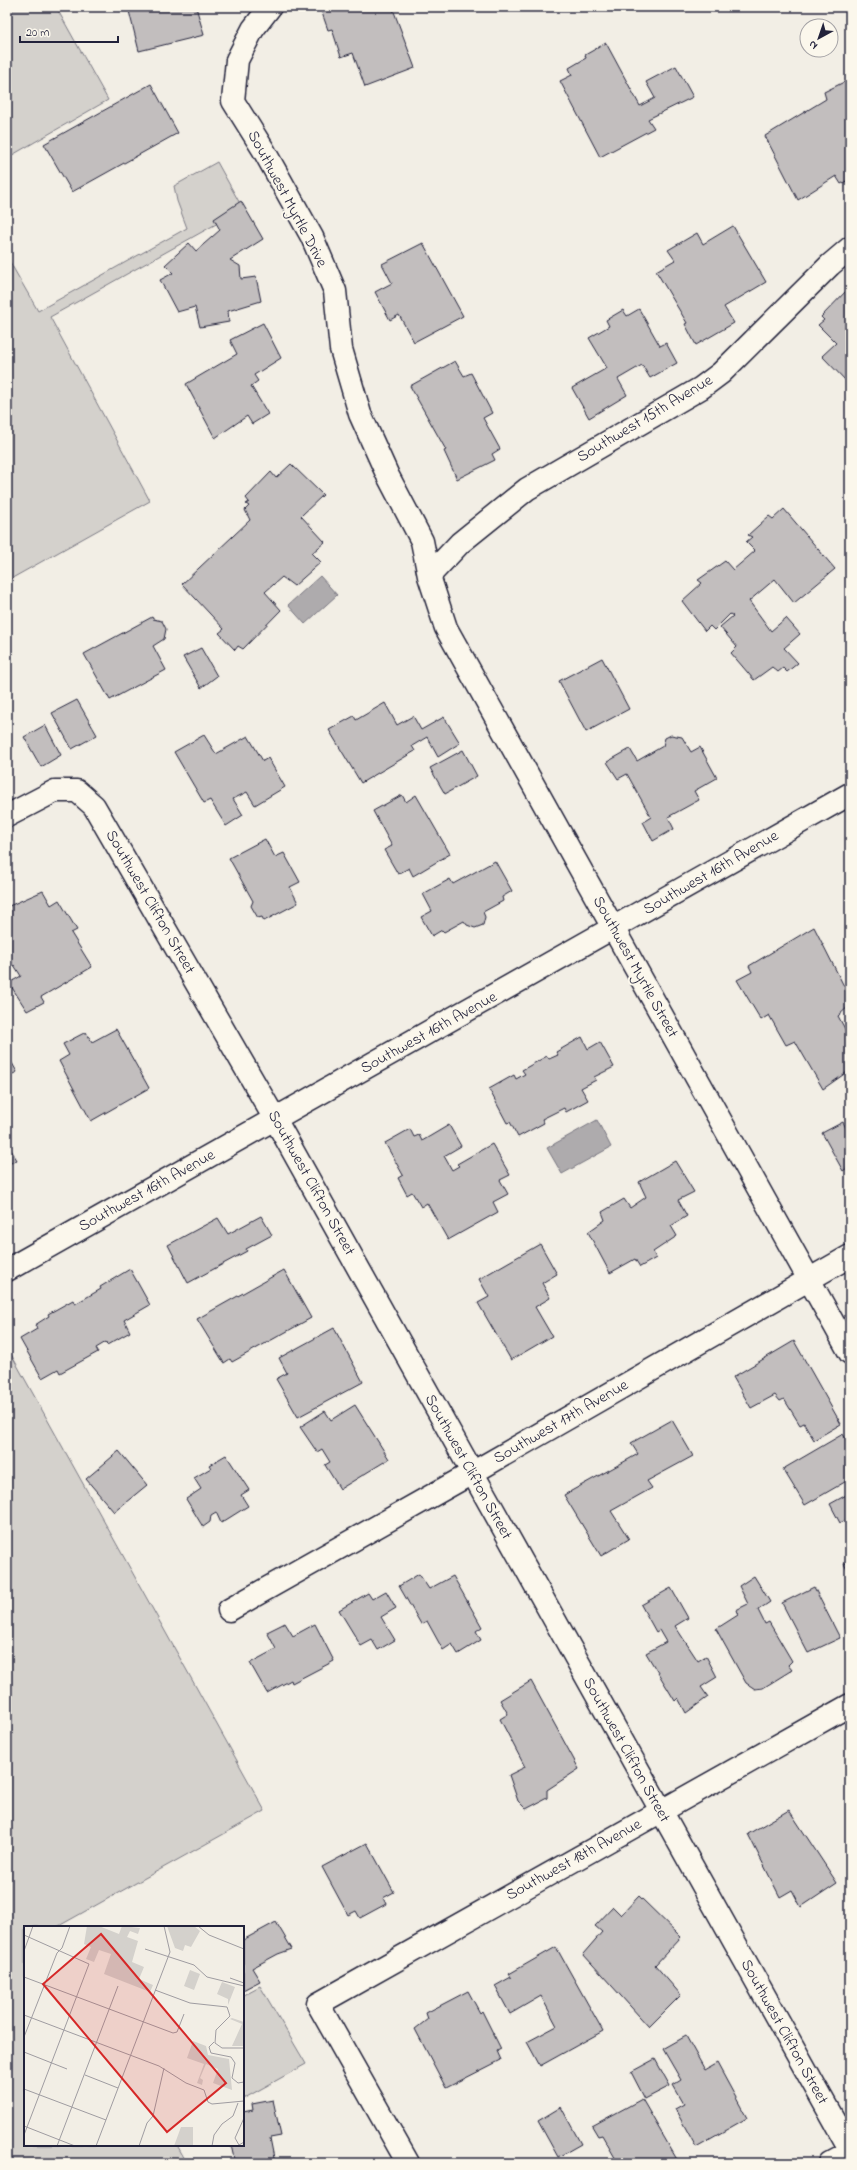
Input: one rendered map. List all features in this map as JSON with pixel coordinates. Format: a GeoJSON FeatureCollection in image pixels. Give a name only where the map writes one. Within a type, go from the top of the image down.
{"type":"FeatureCollection","features":[{"type":"Feature","properties":{"kind":"street","name":"Southwest Myrtle Drive"},"geometry":{"type":"LineString","coordinates":[[270,7],[253,29],[237,60],[233,101],[263,149],[312,237],[335,291],[341,349],[360,414],[388,476],[422,541],[429,576]]}},
{"type":"Feature","properties":{"kind":"street","name":"Southwest 15th Avenue"},"geometry":{"type":"LineString","coordinates":[[429,576],[460,543],[527,489],[701,388],[721,373],[830,265],[850,248]]}},
{"type":"Feature","properties":{"kind":"street","name":"Southwest Myrtle Street"},"geometry":{"type":"LineString","coordinates":[[429,576],[446,628],[850,1353]]}},
{"type":"Feature","properties":{"kind":"street","name":"Southwest Clifton Street"},"geometry":{"type":"LineString","coordinates":[[7,816],[55,791],[77,791],[94,806],[275,1119],[850,2150]]}},
{"type":"Feature","properties":{"kind":"street","name":"Southwest 16th Avenue"},"geometry":{"type":"LineString","coordinates":[[7,1270],[614,929],[850,794]]}},
{"type":"Feature","properties":{"kind":"street","name":"Southwest 17th Avenue"},"geometry":{"type":"LineString","coordinates":[[230,1610],[472,1474],[850,1256]]}},
{"type":"Feature","properties":{"kind":"street","name":"Southwest 18th Avenue"},"geometry":{"type":"LineString","coordinates":[[408,2163],[318,2004],[850,1705]]}},
{"type":"Feature","properties":{"kind":"street"},"geometry":{"type":"LineString","coordinates":[[830,2163],[850,2150]]}},
{"type":"Feature","properties":{"kind":"shaded area"},"geometry":{"type":"Polygon","coordinates":[[[7,7],[56,7],[108,100],[7,158],[7,7]]]}},
{"type":"Feature","properties":{"kind":"shaded area"},"geometry":{"type":"Polygon","coordinates":[[[217,162],[243,209],[50,317],[150,501],[7,581],[7,257],[38,311],[187,228],[177,201],[174,186],[217,162]]]}},
{"type":"Feature","properties":{"kind":"shaded area"},"geometry":{"type":"Polygon","coordinates":[[[320,576],[337,595],[305,624],[288,605],[320,576]]]}},
{"type":"Feature","properties":{"kind":"shaded area"},"geometry":{"type":"Polygon","coordinates":[[[597,1120],[611,1147],[562,1174],[547,1148],[597,1120]]]}},
{"type":"Feature","properties":{"kind":"shaded area"},"geometry":{"type":"Polygon","coordinates":[[[7,1347],[265,1811],[59,1926],[24,1926],[24,2146],[178,2146],[187,2163],[7,2163],[7,1347]]]}},
{"type":"Feature","properties":{"kind":"shaded area"},"geometry":{"type":"Polygon","coordinates":[[[260,1986],[306,2064],[244,2098],[244,1994],[260,1986]]]}},
{"type":"Feature","properties":{"kind":"building"},"geometry":{"type":"Polygon","coordinates":[[[128,7],[196,7],[204,35],[139,51],[128,7]]]}},
{"type":"Feature","properties":{"kind":"building"},"geometry":{"type":"Polygon","coordinates":[[[320,7],[398,7],[393,9],[415,68],[365,87],[353,53],[341,57],[332,29],[328,30],[320,7]]]}},
{"type":"Feature","properties":{"kind":"building"},"geometry":{"type":"Polygon","coordinates":[[[606,43],[640,106],[655,98],[646,82],[676,66],[693,97],[648,119],[654,128],[600,157],[560,81],[572,75],[569,68],[586,58],[585,55],[606,43]]]}},
{"type":"Feature","properties":{"kind":"building"},"geometry":{"type":"Polygon","coordinates":[[[850,79],[850,179],[841,184],[836,176],[798,200],[765,136],[826,99],[824,92],[850,79]]]}},
{"type":"Feature","properties":{"kind":"building"},"geometry":{"type":"Polygon","coordinates":[[[151,84],[178,133],[72,192],[44,144],[151,84]]]}},
{"type":"Feature","properties":{"kind":"building"},"geometry":{"type":"Polygon","coordinates":[[[241,201],[263,239],[230,260],[240,266],[241,279],[256,277],[261,301],[228,311],[229,322],[200,327],[195,307],[177,312],[160,280],[173,273],[165,265],[189,243],[196,251],[220,230],[214,219],[241,201]]]}},
{"type":"Feature","properties":{"kind":"building"},"geometry":{"type":"Polygon","coordinates":[[[733,226],[766,282],[724,307],[734,323],[696,345],[685,324],[687,323],[656,271],[675,260],[668,250],[697,233],[703,244],[733,226]]]}},
{"type":"Feature","properties":{"kind":"building"},"geometry":{"type":"Polygon","coordinates":[[[423,243],[463,316],[414,342],[399,315],[390,320],[375,292],[392,283],[382,264],[423,243]]]}},
{"type":"Feature","properties":{"kind":"building"},"geometry":{"type":"Polygon","coordinates":[[[849,288],[849,384],[822,356],[836,343],[818,325],[824,320],[821,317],[849,288]]]}},
{"type":"Feature","properties":{"kind":"building"},"geometry":{"type":"Polygon","coordinates":[[[639,309],[660,346],[666,343],[677,363],[650,378],[642,365],[618,379],[627,395],[589,418],[572,388],[607,368],[589,338],[609,326],[606,320],[623,310],[627,316],[639,309]]]}},
{"type":"Feature","properties":{"kind":"building"},"geometry":{"type":"Polygon","coordinates":[[[263,323],[281,358],[254,375],[258,381],[251,386],[268,414],[252,424],[247,416],[215,438],[186,384],[237,354],[230,340],[263,323]]]}},
{"type":"Feature","properties":{"kind":"building"},"geometry":{"type":"Polygon","coordinates":[[[455,361],[464,376],[471,373],[492,413],[483,418],[500,449],[492,454],[495,460],[457,479],[444,451],[446,450],[410,386],[455,361]]]}},
{"type":"Feature","properties":{"kind":"building"},"geometry":{"type":"Polygon","coordinates":[[[291,464],[323,495],[301,516],[325,542],[312,553],[321,562],[294,586],[282,577],[265,592],[281,610],[243,649],[238,646],[235,650],[219,633],[224,629],[182,584],[250,520],[245,510],[249,506],[246,504],[249,502],[246,498],[271,472],[276,478],[291,464]]]}},
{"type":"Feature","properties":{"kind":"building"},"geometry":{"type":"Polygon","coordinates":[[[784,509],[835,569],[794,603],[775,579],[749,601],[771,631],[786,618],[800,634],[784,648],[798,663],[787,672],[783,668],[778,672],[772,667],[754,680],[731,653],[737,647],[720,627],[733,616],[730,614],[714,630],[710,626],[705,631],[682,601],[702,583],[698,580],[725,561],[733,570],[755,551],[746,542],[752,537],[748,535],[769,516],[773,519],[784,509]]]}},
{"type":"Feature","properties":{"kind":"building"},"geometry":{"type":"Polygon","coordinates":[[[152,617],[153,619],[162,621],[166,629],[164,639],[153,646],[166,670],[110,700],[84,654],[152,617]]]}},
{"type":"Feature","properties":{"kind":"building"},"geometry":{"type":"Polygon","coordinates":[[[201,648],[217,676],[201,688],[183,657],[201,648]]]}},
{"type":"Feature","properties":{"kind":"building"},"geometry":{"type":"Polygon","coordinates":[[[602,658],[629,709],[586,732],[559,681],[602,658]]]}},
{"type":"Feature","properties":{"kind":"building"},"geometry":{"type":"Polygon","coordinates":[[[77,700],[97,735],[72,749],[52,713],[77,700]]]}},
{"type":"Feature","properties":{"kind":"building"},"geometry":{"type":"Polygon","coordinates":[[[385,703],[397,725],[413,716],[421,730],[444,717],[460,743],[438,757],[427,737],[412,746],[415,751],[361,783],[329,730],[354,716],[356,720],[385,703]]]}},
{"type":"Feature","properties":{"kind":"building"},"geometry":{"type":"Polygon","coordinates":[[[45,725],[61,755],[41,767],[24,737],[45,725]]]}},
{"type":"Feature","properties":{"kind":"building"},"geometry":{"type":"Polygon","coordinates":[[[204,735],[216,754],[248,736],[263,761],[268,758],[285,787],[255,805],[247,792],[233,799],[243,815],[226,826],[210,800],[204,803],[174,752],[204,735]]]}},
{"type":"Feature","properties":{"kind":"building"},"geometry":{"type":"Polygon","coordinates":[[[671,735],[682,737],[691,752],[700,747],[717,778],[694,791],[699,800],[668,817],[674,829],[653,841],[643,822],[651,817],[627,774],[618,779],[607,762],[630,749],[637,761],[663,746],[665,738],[671,735]]]}},
{"type":"Feature","properties":{"kind":"building"},"geometry":{"type":"Polygon","coordinates":[[[463,750],[477,776],[445,794],[430,768],[463,750]]]}},
{"type":"Feature","properties":{"kind":"building"},"geometry":{"type":"Polygon","coordinates":[[[402,795],[406,802],[416,795],[450,854],[413,876],[409,868],[398,874],[384,850],[392,846],[373,811],[402,795]]]}},
{"type":"Feature","properties":{"kind":"building"},"geometry":{"type":"Polygon","coordinates":[[[265,839],[275,857],[284,853],[300,882],[290,887],[298,903],[264,921],[262,917],[258,918],[251,906],[253,901],[229,858],[265,839]]]}},
{"type":"Feature","properties":{"kind":"building"},"geometry":{"type":"Polygon","coordinates":[[[495,861],[512,891],[502,897],[503,901],[483,912],[485,917],[483,925],[475,928],[467,925],[464,921],[444,932],[442,930],[432,936],[421,917],[432,911],[423,894],[450,879],[453,884],[495,861]]]}},
{"type":"Feature","properties":{"kind":"building"},"geometry":{"type":"Polygon","coordinates":[[[43,891],[51,905],[59,900],[77,930],[71,933],[92,967],[41,997],[44,1002],[27,1011],[9,983],[21,976],[14,965],[7,971],[7,901],[9,906],[43,891]]]}},
{"type":"Feature","properties":{"kind":"building"},"geometry":{"type":"Polygon","coordinates":[[[814,927],[850,998],[850,1005],[838,1016],[850,1038],[850,1070],[823,1089],[795,1041],[786,1045],[769,1015],[761,1020],[737,980],[752,972],[749,966],[814,927]]]}},
{"type":"Feature","properties":{"kind":"building"},"geometry":{"type":"Polygon","coordinates":[[[116,1029],[149,1088],[91,1121],[59,1061],[69,1055],[63,1044],[86,1032],[92,1042],[116,1029]]]}},
{"type":"Feature","properties":{"kind":"building"},"geometry":{"type":"Polygon","coordinates":[[[582,1037],[588,1049],[600,1042],[614,1067],[594,1077],[596,1080],[581,1088],[588,1100],[566,1112],[564,1108],[542,1119],[544,1123],[518,1137],[510,1122],[507,1123],[489,1089],[514,1075],[516,1079],[525,1074],[522,1070],[547,1056],[549,1059],[558,1055],[556,1052],[582,1037]]]}},
{"type":"Feature","properties":{"kind":"building"},"geometry":{"type":"Polygon","coordinates":[[[7,1054],[17,1072],[7,1077],[7,1054]]]}},
{"type":"Feature","properties":{"kind":"building"},"geometry":{"type":"Polygon","coordinates":[[[843,1122],[847,1130],[850,1129],[850,1172],[847,1168],[843,1171],[822,1133],[843,1122]]]}},
{"type":"Feature","properties":{"kind":"building"},"geometry":{"type":"Polygon","coordinates":[[[449,1125],[461,1146],[444,1156],[452,1170],[459,1166],[457,1164],[492,1144],[510,1175],[500,1180],[508,1194],[493,1202],[498,1212],[448,1240],[427,1203],[421,1207],[412,1192],[407,1195],[398,1178],[403,1175],[385,1143],[410,1129],[414,1137],[419,1135],[422,1141],[449,1125]]]}},
{"type":"Feature","properties":{"kind":"building"},"geometry":{"type":"Polygon","coordinates":[[[7,1143],[17,1160],[7,1165],[7,1143]]]}},
{"type":"Feature","properties":{"kind":"building"},"geometry":{"type":"Polygon","coordinates":[[[675,1161],[694,1192],[678,1200],[687,1216],[671,1226],[677,1236],[653,1252],[656,1258],[640,1267],[635,1259],[610,1273],[588,1232],[605,1220],[602,1212],[624,1199],[630,1208],[646,1197],[639,1182],[675,1161]]]}},
{"type":"Feature","properties":{"kind":"building"},"geometry":{"type":"Polygon","coordinates":[[[261,1216],[272,1235],[246,1249],[247,1251],[188,1283],[168,1245],[218,1218],[228,1234],[261,1216]]]}},
{"type":"Feature","properties":{"kind":"building"},"geometry":{"type":"Polygon","coordinates":[[[540,1244],[557,1274],[542,1283],[550,1298],[535,1307],[552,1336],[511,1360],[478,1303],[489,1297],[479,1279],[540,1244]]]}},
{"type":"Feature","properties":{"kind":"building"},"geometry":{"type":"Polygon","coordinates":[[[130,1269],[150,1305],[124,1320],[130,1332],[107,1345],[106,1342],[96,1348],[98,1352],[60,1373],[58,1369],[42,1378],[20,1339],[37,1329],[35,1325],[49,1316],[48,1314],[73,1300],[75,1304],[101,1289],[100,1287],[130,1269]]]}},
{"type":"Feature","properties":{"kind":"building"},"geometry":{"type":"Polygon","coordinates":[[[284,1270],[311,1318],[232,1362],[230,1359],[224,1363],[197,1319],[284,1270]]]}},
{"type":"Feature","properties":{"kind":"building"},"geometry":{"type":"Polygon","coordinates":[[[334,1328],[363,1382],[298,1417],[276,1379],[287,1373],[279,1358],[334,1328]]]}},
{"type":"Feature","properties":{"kind":"building"},"geometry":{"type":"Polygon","coordinates":[[[794,1341],[841,1424],[814,1440],[804,1423],[800,1425],[784,1399],[780,1401],[775,1395],[751,1408],[733,1377],[794,1341]]]}},
{"type":"Feature","properties":{"kind":"building"},"geometry":{"type":"Polygon","coordinates":[[[355,1405],[389,1459],[340,1489],[325,1465],[330,1462],[322,1449],[317,1452],[300,1427],[325,1411],[331,1420],[355,1405]]]}},
{"type":"Feature","properties":{"kind":"building"},"geometry":{"type":"Polygon","coordinates":[[[672,1420],[693,1456],[647,1481],[652,1488],[611,1511],[629,1539],[601,1556],[564,1495],[638,1454],[631,1443],[672,1420]]]}},
{"type":"Feature","properties":{"kind":"building"},"geometry":{"type":"Polygon","coordinates":[[[843,1434],[850,1446],[850,1479],[805,1505],[783,1469],[843,1434]]]}},
{"type":"Feature","properties":{"kind":"building"},"geometry":{"type":"Polygon","coordinates":[[[119,1451],[147,1485],[114,1512],[86,1479],[119,1451]]]}},
{"type":"Feature","properties":{"kind":"building"},"geometry":{"type":"Polygon","coordinates":[[[226,1455],[249,1490],[241,1495],[248,1506],[221,1523],[216,1512],[211,1515],[210,1522],[203,1527],[186,1499],[201,1489],[194,1478],[211,1468],[209,1465],[226,1455]]]}},
{"type":"Feature","properties":{"kind":"building"},"geometry":{"type":"Polygon","coordinates":[[[850,1493],[850,1518],[840,1523],[830,1504],[850,1493]]]}},
{"type":"Feature","properties":{"kind":"building"},"geometry":{"type":"Polygon","coordinates":[[[850,1561],[850,1575],[844,1564],[850,1561]]]}},
{"type":"Feature","properties":{"kind":"building"},"geometry":{"type":"Polygon","coordinates":[[[419,1574],[429,1589],[453,1576],[482,1627],[476,1631],[481,1640],[458,1654],[452,1644],[443,1650],[427,1621],[421,1624],[399,1586],[419,1574]]]}},
{"type":"Feature","properties":{"kind":"building"},"geometry":{"type":"Polygon","coordinates":[[[754,1576],[770,1602],[758,1610],[765,1624],[769,1622],[792,1661],[788,1665],[792,1670],[763,1688],[755,1689],[746,1683],[716,1629],[738,1615],[736,1610],[748,1604],[739,1586],[754,1576]]]}},
{"type":"Feature","properties":{"kind":"building"},"geometry":{"type":"Polygon","coordinates":[[[814,1587],[840,1638],[808,1653],[782,1603],[814,1587]]]}},
{"type":"Feature","properties":{"kind":"building"},"geometry":{"type":"Polygon","coordinates":[[[671,1588],[688,1618],[675,1626],[698,1661],[706,1656],[717,1677],[701,1687],[708,1697],[686,1713],[678,1698],[675,1701],[646,1653],[666,1642],[659,1630],[656,1632],[641,1605],[671,1588]]]}},
{"type":"Feature","properties":{"kind":"building"},"geometry":{"type":"Polygon","coordinates":[[[386,1591],[396,1608],[381,1617],[395,1640],[378,1650],[372,1640],[361,1646],[339,1610],[368,1593],[372,1599],[386,1591]]]}},
{"type":"Feature","properties":{"kind":"building"},"geometry":{"type":"Polygon","coordinates":[[[285,1623],[293,1636],[315,1624],[334,1661],[292,1683],[291,1680],[267,1693],[250,1663],[276,1649],[267,1632],[285,1623]]]}},
{"type":"Feature","properties":{"kind":"building"},"geometry":{"type":"Polygon","coordinates":[[[531,1681],[579,1769],[547,1790],[547,1798],[526,1809],[518,1801],[509,1775],[525,1767],[500,1719],[508,1714],[500,1700],[531,1681]]]}},
{"type":"Feature","properties":{"kind":"building"},"geometry":{"type":"Polygon","coordinates":[[[789,1810],[837,1883],[801,1907],[792,1890],[780,1897],[748,1834],[789,1810]]]}},
{"type":"Feature","properties":{"kind":"building"},"geometry":{"type":"Polygon","coordinates":[[[367,1843],[394,1892],[383,1898],[386,1904],[360,1918],[356,1911],[348,1915],[322,1867],[367,1843]]]}},
{"type":"Feature","properties":{"kind":"building"},"geometry":{"type":"Polygon","coordinates":[[[639,1896],[681,1937],[655,1965],[681,1995],[649,2027],[583,1954],[602,1932],[595,1926],[613,1907],[621,1915],[639,1896]]]}},
{"type":"Feature","properties":{"kind":"building"},"geometry":{"type":"Polygon","coordinates":[[[276,1922],[292,1949],[278,1954],[252,1968],[260,1981],[244,1989],[244,1939],[276,1922]]]}},
{"type":"Feature","properties":{"kind":"building"},"geometry":{"type":"Polygon","coordinates":[[[556,1947],[603,2031],[540,2066],[527,2042],[557,2026],[541,1996],[510,2014],[495,1986],[511,1977],[509,1974],[556,1947]]]}},
{"type":"Feature","properties":{"kind":"building"},"geometry":{"type":"Polygon","coordinates":[[[468,1991],[480,2013],[482,2011],[501,2049],[497,2051],[501,2060],[446,2088],[415,2029],[428,2019],[426,2013],[468,1991]]]}},
{"type":"Feature","properties":{"kind":"building"},"geometry":{"type":"Polygon","coordinates":[[[686,2036],[705,2070],[717,2063],[747,2118],[696,2147],[675,2109],[684,2104],[673,2085],[681,2080],[663,2049],[686,2036]]]}},
{"type":"Feature","properties":{"kind":"building"},"geometry":{"type":"Polygon","coordinates":[[[655,2059],[670,2086],[645,2099],[631,2072],[655,2059]]]}},
{"type":"Feature","properties":{"kind":"building"},"geometry":{"type":"Polygon","coordinates":[[[642,2099],[679,2163],[618,2163],[602,2135],[598,2136],[592,2126],[642,2099]]]}},
{"type":"Feature","properties":{"kind":"building"},"geometry":{"type":"Polygon","coordinates":[[[273,2100],[281,2136],[270,2138],[275,2163],[235,2163],[231,2146],[244,2146],[244,2112],[253,2110],[252,2104],[273,2100]]]}},
{"type":"Feature","properties":{"kind":"building"},"geometry":{"type":"Polygon","coordinates":[[[561,2107],[581,2144],[558,2157],[538,2121],[561,2107]]]}}]}
